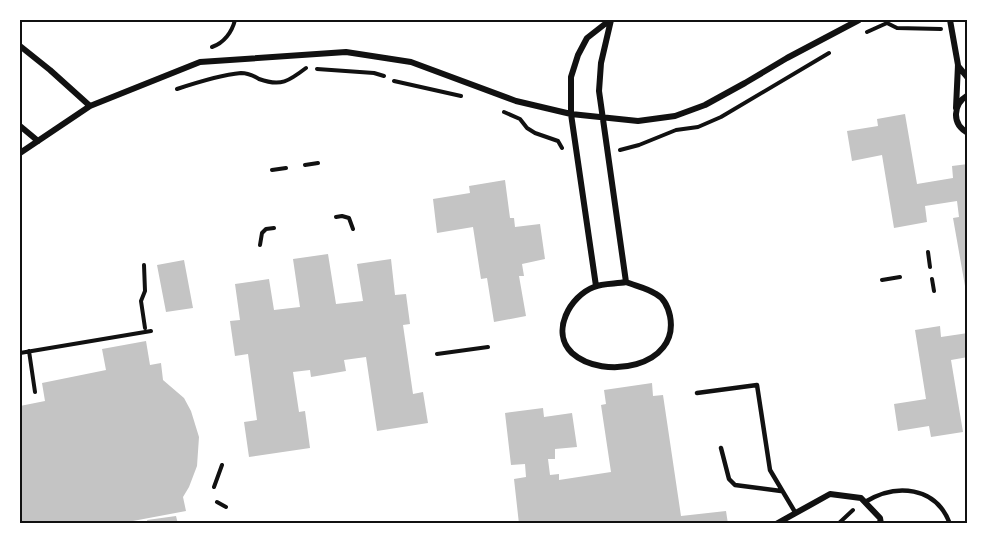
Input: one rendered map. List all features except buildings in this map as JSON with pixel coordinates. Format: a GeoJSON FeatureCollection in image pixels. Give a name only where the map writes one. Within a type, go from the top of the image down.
{"type":"FeatureCollection","features":[{"type":"Feature","properties":{"kind":"street"},"geometry":{"type":"LineString","coordinates":[[596,286],[571,114],[571,77],[578,55],[587,38],[610,20]]}},
{"type":"Feature","properties":{"kind":"street"},"geometry":{"type":"LineString","coordinates":[[610,20],[601,63],[599,91],[626,282]]}},
{"type":"Feature","properties":{"kind":"street"},"geometry":{"type":"LineString","coordinates":[[20,153],[90,106],[200,62],[346,52],[411,62],[516,101],[571,114],[638,121],[675,116],[705,105],[786,58],[859,20]]}},
{"type":"Feature","properties":{"kind":"street"},"geometry":{"type":"LineString","coordinates":[[950,20],[958,65],[956,119],[963,130],[968,133]]}},
{"type":"Feature","properties":{"kind":"street"},"geometry":{"type":"LineString","coordinates":[[20,46],[90,106]]}},
{"type":"Feature","properties":{"kind":"street"},"geometry":{"type":"LineString","coordinates":[[958,65],[968,78]]}},
{"type":"Feature","properties":{"kind":"street"},"geometry":{"type":"LineString","coordinates":[[956,108],[960,100],[968,95]]}},
{"type":"Feature","properties":{"kind":"street"},"geometry":{"type":"LineString","coordinates":[[20,126],[38,141]]}},
{"type":"Feature","properties":{"kind":"street"},"geometry":{"type":"LineString","coordinates":[[626,282],[657,294],[664,301],[671,320],[670,332],[665,343],[657,352],[634,366],[622,368],[609,368],[575,356],[567,348],[563,338],[564,319],[569,308],[580,294],[596,286],[626,282]]}},
{"type":"Feature","properties":{"kind":"street"},"geometry":{"type":"LineString","coordinates":[[776,524],[831,494],[861,498],[880,518],[881,524]]}},
{"type":"Feature","properties":{"kind":"lane"},"geometry":{"type":"LineString","coordinates":[[697,393],[757,385],[770,470],[795,512]]}},
{"type":"Feature","properties":{"kind":"lane"},"geometry":{"type":"LineString","coordinates":[[721,447],[729,479],[735,485],[782,492]]}},
{"type":"Feature","properties":{"kind":"lane"},"geometry":{"type":"LineString","coordinates":[[865,502],[875,496],[898,489],[926,494],[945,512],[950,524]]}},
{"type":"Feature","properties":{"kind":"path"},"geometry":{"type":"LineString","coordinates":[[207,49],[220,44],[230,32],[235,20]]}},
{"type":"Feature","properties":{"kind":"path"},"geometry":{"type":"LineString","coordinates":[[864,33],[887,23],[897,28],[952,29]]}},
{"type":"Feature","properties":{"kind":"path"},"geometry":{"type":"LineString","coordinates":[[606,150],[639,145],[676,130],[698,127],[721,117],[830,52]]}},
{"type":"Feature","properties":{"kind":"path"},"geometry":{"type":"LineString","coordinates":[[177,88],[213,78],[244,73],[269,82],[290,81],[306,68],[374,73],[384,76]]}},
{"type":"Feature","properties":{"kind":"path"},"geometry":{"type":"LineString","coordinates":[[394,81],[472,98]]}},
{"type":"Feature","properties":{"kind":"path"},"geometry":{"type":"LineString","coordinates":[[501,111],[520,119],[527,128],[535,133],[558,141],[563,149],[576,150]]}},
{"type":"Feature","properties":{"kind":"path"},"geometry":{"type":"LineString","coordinates":[[305,165],[318,163]]}},
{"type":"Feature","properties":{"kind":"path"},"geometry":{"type":"LineString","coordinates":[[272,170],[286,168]]}},
{"type":"Feature","properties":{"kind":"path"},"geometry":{"type":"LineString","coordinates":[[336,217],[349,218],[353,230]]}},
{"type":"Feature","properties":{"kind":"path"},"geometry":{"type":"LineString","coordinates":[[260,245],[262,233],[266,229],[274,228]]}},
{"type":"Feature","properties":{"kind":"path"},"geometry":{"type":"LineString","coordinates":[[928,252],[930,267]]}},
{"type":"Feature","properties":{"kind":"path"},"geometry":{"type":"LineString","coordinates":[[144,265],[145,291],[141,301],[145,328]]}},
{"type":"Feature","properties":{"kind":"path"},"geometry":{"type":"LineString","coordinates":[[882,280],[900,277]]}},
{"type":"Feature","properties":{"kind":"path"},"geometry":{"type":"LineString","coordinates":[[932,279],[934,291]]}},
{"type":"Feature","properties":{"kind":"path"},"geometry":{"type":"LineString","coordinates":[[20,353],[151,331]]}},
{"type":"Feature","properties":{"kind":"path"},"geometry":{"type":"LineString","coordinates":[[437,354],[488,347]]}},
{"type":"Feature","properties":{"kind":"path"},"geometry":{"type":"LineString","coordinates":[[29,351],[35,392]]}},
{"type":"Feature","properties":{"kind":"path"},"geometry":{"type":"LineString","coordinates":[[214,487],[222,465]]}},
{"type":"Feature","properties":{"kind":"path"},"geometry":{"type":"LineString","coordinates":[[217,502],[226,507]]}}]}
